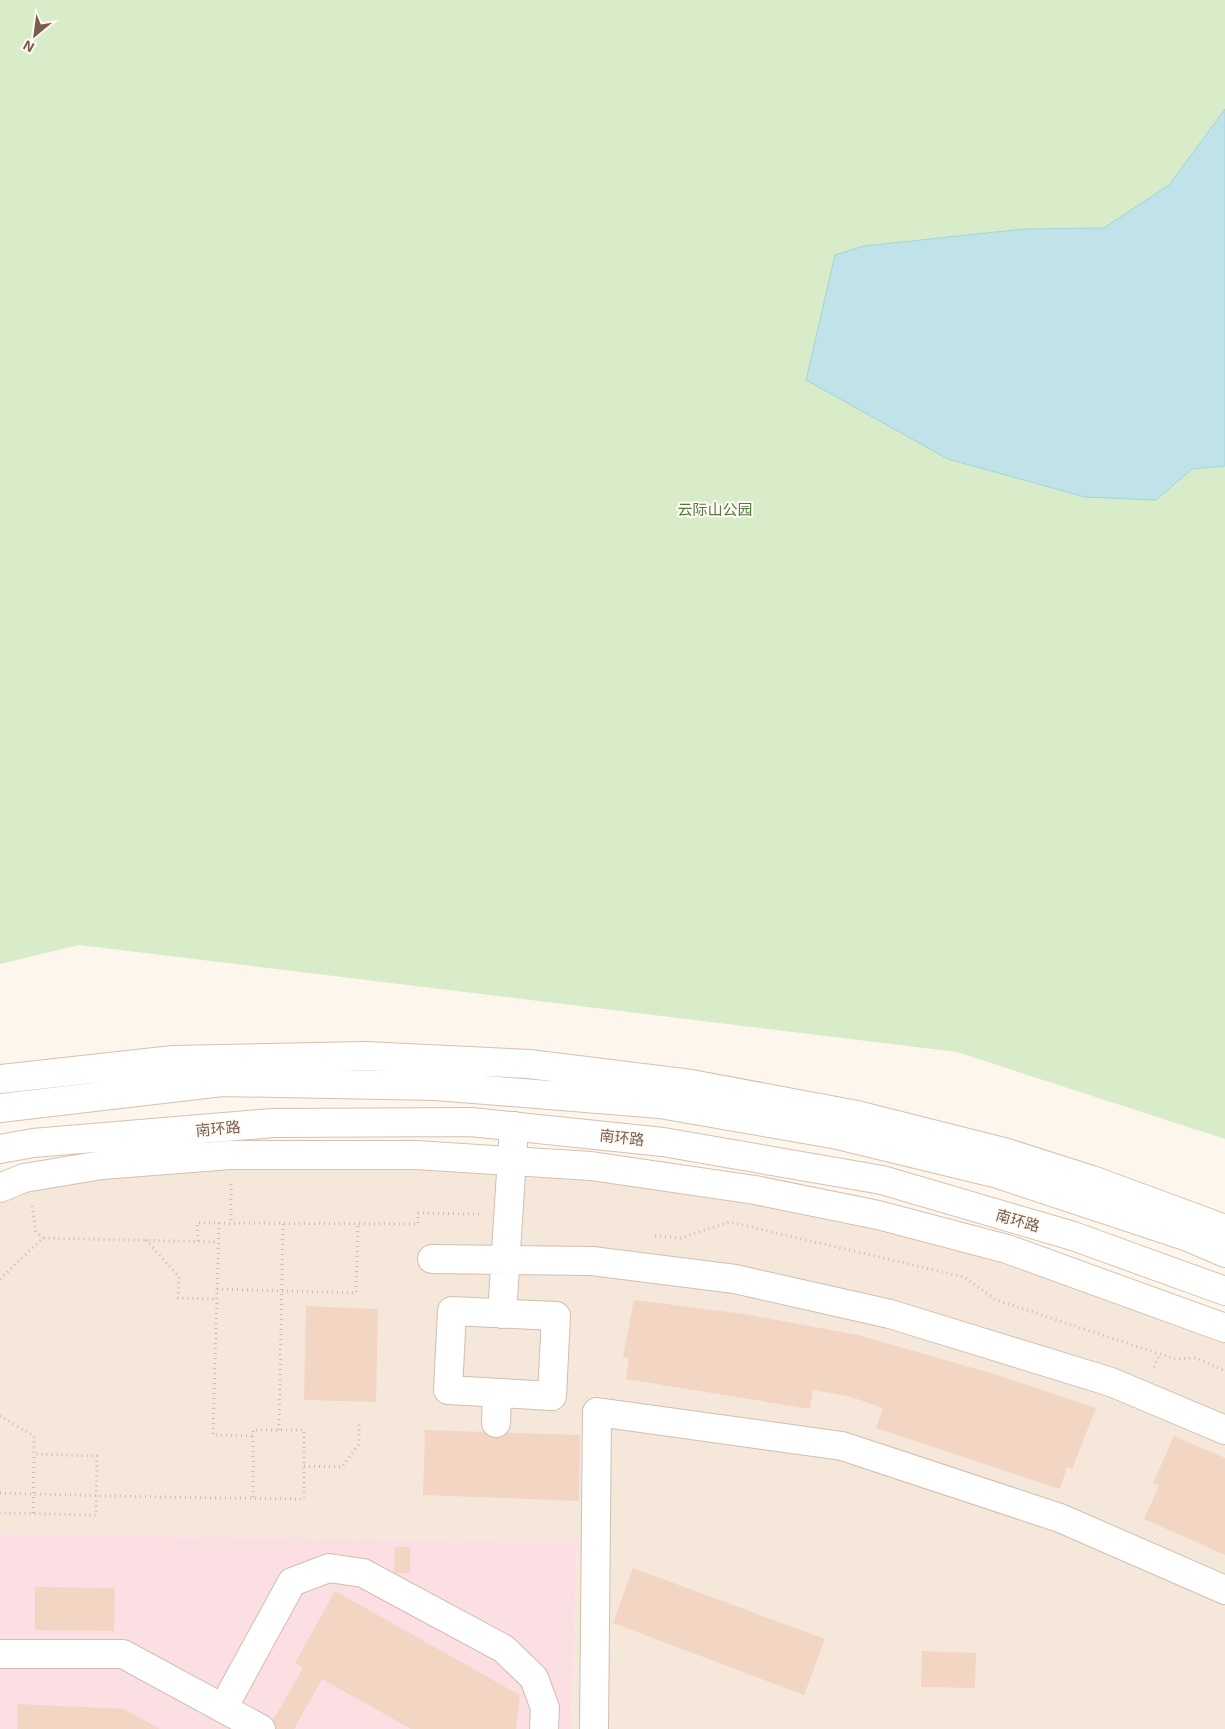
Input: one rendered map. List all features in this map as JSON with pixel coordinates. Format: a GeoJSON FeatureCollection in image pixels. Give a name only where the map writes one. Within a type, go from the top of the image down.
{"type":"FeatureCollection","features":[{"type":"Feature","properties":{"kind":"street"},"geometry":{"type":"LineString","coordinates":[[0,1079],[173,1060],[365,1056],[539,1066],[692,1084],[857,1115],[1004,1152],[1092,1180],[1225,1229]]}},
{"type":"Feature","properties":{"kind":"street"},"geometry":{"type":"LineString","coordinates":[[0,1108],[222,1082],[436,1086],[660,1104],[833,1134],[998,1174],[1188,1237],[1225,1253]]}},
{"type":"Feature","properties":{"kind":"street","name":"南环路"},"geometry":{"type":"LineString","coordinates":[[0,1149],[33,1143],[273,1123],[471,1122],[664,1142],[882,1180],[1073,1236],[1225,1291]]}},
{"type":"Feature","properties":{"kind":"street"},"geometry":{"type":"LineString","coordinates":[[502,1314],[514,1126]]}},
{"type":"Feature","properties":{"kind":"street"},"geometry":{"type":"LineString","coordinates":[[0,1188],[24,1178],[102,1165],[230,1155],[416,1155],[590,1166],[756,1190],[878,1215],[1007,1249],[1225,1328]]}},
{"type":"Feature","properties":{"kind":"street"},"geometry":{"type":"LineString","coordinates":[[432,1259],[592,1261],[735,1279],[890,1314],[1111,1382],[1225,1430]]}},
{"type":"Feature","properties":{"kind":"street"},"geometry":{"type":"LineString","coordinates":[[452,1311],[502,1314],[556,1316],[552,1396],[448,1390],[452,1311]]}},
{"type":"Feature","properties":{"kind":"street"},"geometry":{"type":"LineString","coordinates":[[496,1423],[497,1393]]}},
{"type":"Feature","properties":{"kind":"street"},"geometry":{"type":"LineString","coordinates":[[594,1729],[598,1412],[842,1446],[1060,1518],[1225,1590]]}},
{"type":"Feature","properties":{"kind":"street"},"geometry":{"type":"LineString","coordinates":[[223,1708],[292,1582],[329,1568],[363,1573],[504,1649],[534,1678],[545,1708],[544,1729]]}},
{"type":"Feature","properties":{"kind":"street"},"geometry":{"type":"LineString","coordinates":[[0,1654],[123,1654],[261,1729]]}},
{"type":"Feature","properties":{"kind":"path"},"geometry":{"type":"LineString","coordinates":[[231,1178],[231,1223]]}},
{"type":"Feature","properties":{"kind":"path"},"geometry":{"type":"LineString","coordinates":[[30,1198],[36,1232],[43,1238],[218,1242]]}},
{"type":"Feature","properties":{"kind":"path"},"geometry":{"type":"LineString","coordinates":[[198,1241],[197,1223],[418,1224],[418,1213],[508,1214]]}},
{"type":"Feature","properties":{"kind":"path"},"geometry":{"type":"LineString","coordinates":[[652,1236],[680,1238],[730,1222],[964,1277],[996,1300],[1175,1359],[1196,1358],[1225,1371]]}},
{"type":"Feature","properties":{"kind":"path"},"geometry":{"type":"LineString","coordinates":[[219,1223],[213,1435],[253,1436]]}},
{"type":"Feature","properties":{"kind":"path"},"geometry":{"type":"LineString","coordinates":[[279,1430],[283,1224]]}},
{"type":"Feature","properties":{"kind":"path"},"geometry":{"type":"LineString","coordinates":[[217,1289],[356,1293],[358,1224]]}},
{"type":"Feature","properties":{"kind":"path"},"geometry":{"type":"LineString","coordinates":[[0,1279],[43,1238]]}},
{"type":"Feature","properties":{"kind":"path"},"geometry":{"type":"LineString","coordinates":[[146,1239],[179,1277],[178,1298],[217,1299]]}},
{"type":"Feature","properties":{"kind":"path"},"geometry":{"type":"LineString","coordinates":[[0,1416],[34,1436],[33,1514]]}},
{"type":"Feature","properties":{"kind":"path"},"geometry":{"type":"LineString","coordinates":[[304,1466],[342,1466],[359,1444],[359,1422]]}},
{"type":"Feature","properties":{"kind":"path"},"geometry":{"type":"LineString","coordinates":[[0,1493],[96,1496],[304,1499],[304,1430],[253,1430],[253,1498]]}},
{"type":"Feature","properties":{"kind":"path"},"geometry":{"type":"LineString","coordinates":[[0,1513],[96,1515],[97,1456],[34,1454]]}},
{"type":"Feature","properties":{"kind":"shaded area"},"geometry":{"type":"Polygon","coordinates":[[[370,1166],[555,1176],[717,1196],[861,1225],[991,1260],[1125,1304],[1225,1342],[1225,1729],[571,1729],[577,1542],[0,1534],[0,1203],[20,1190],[131,1175],[236,1169],[370,1166]]]}},
{"type":"Feature","properties":{"kind":"shaded area"},"geometry":{"type":"Polygon","coordinates":[[[0,1534],[577,1542],[571,1729],[0,1729],[0,1534]]]}},
{"type":"Feature","properties":{"kind":"green space","name":"云际山公园"},"geometry":{"type":"Polygon","coordinates":[[[0,0],[1225,0],[1225,1139],[957,1052],[79,945],[0,964],[0,0]]]}},
{"type":"Feature","properties":{"kind":"water"},"geometry":{"type":"Polygon","coordinates":[[[1225,109],[1225,466],[1192,469],[1156,500],[1085,497],[948,459],[806,380],[835,255],[864,246],[1024,229],[1104,228],[1169,185],[1225,109]]]}},
{"type":"Feature","properties":{"kind":"building"},"geometry":{"type":"Polygon","coordinates":[[[634,1300],[744,1314],[858,1335],[994,1374],[1096,1408],[1072,1469],[1067,1467],[1060,1489],[876,1428],[883,1408],[848,1396],[813,1390],[810,1409],[626,1379],[629,1358],[623,1357],[634,1300]]]}},
{"type":"Feature","properties":{"kind":"building"},"geometry":{"type":"Polygon","coordinates":[[[306,1306],[378,1309],[376,1402],[304,1400],[306,1306]]]}},
{"type":"Feature","properties":{"kind":"building"},"geometry":{"type":"Polygon","coordinates":[[[425,1430],[580,1435],[579,1501],[423,1495],[425,1430]]]}},
{"type":"Feature","properties":{"kind":"building"},"geometry":{"type":"Polygon","coordinates":[[[1174,1436],[1225,1458],[1225,1555],[1144,1519],[1159,1486],[1153,1483],[1174,1436]]]}},
{"type":"Feature","properties":{"kind":"building"},"geometry":{"type":"Polygon","coordinates":[[[395,1547],[410,1547],[410,1573],[394,1573],[395,1547]]]}},
{"type":"Feature","properties":{"kind":"building"},"geometry":{"type":"Polygon","coordinates":[[[633,1568],[825,1639],[804,1695],[613,1623],[633,1568]]]}},
{"type":"Feature","properties":{"kind":"building"},"geometry":{"type":"Polygon","coordinates":[[[35,1587],[115,1588],[114,1631],[35,1630],[35,1587]]]}},
{"type":"Feature","properties":{"kind":"building"},"geometry":{"type":"Polygon","coordinates":[[[335,1591],[520,1695],[516,1729],[411,1729],[322,1679],[294,1729],[268,1729],[303,1668],[295,1663],[335,1591]]]}},
{"type":"Feature","properties":{"kind":"building"},"geometry":{"type":"Polygon","coordinates":[[[922,1651],[976,1653],[975,1688],[921,1687],[922,1651]]]}},
{"type":"Feature","properties":{"kind":"building"},"geometry":{"type":"Polygon","coordinates":[[[18,1704],[124,1709],[160,1729],[17,1729],[18,1704]]]}}]}
